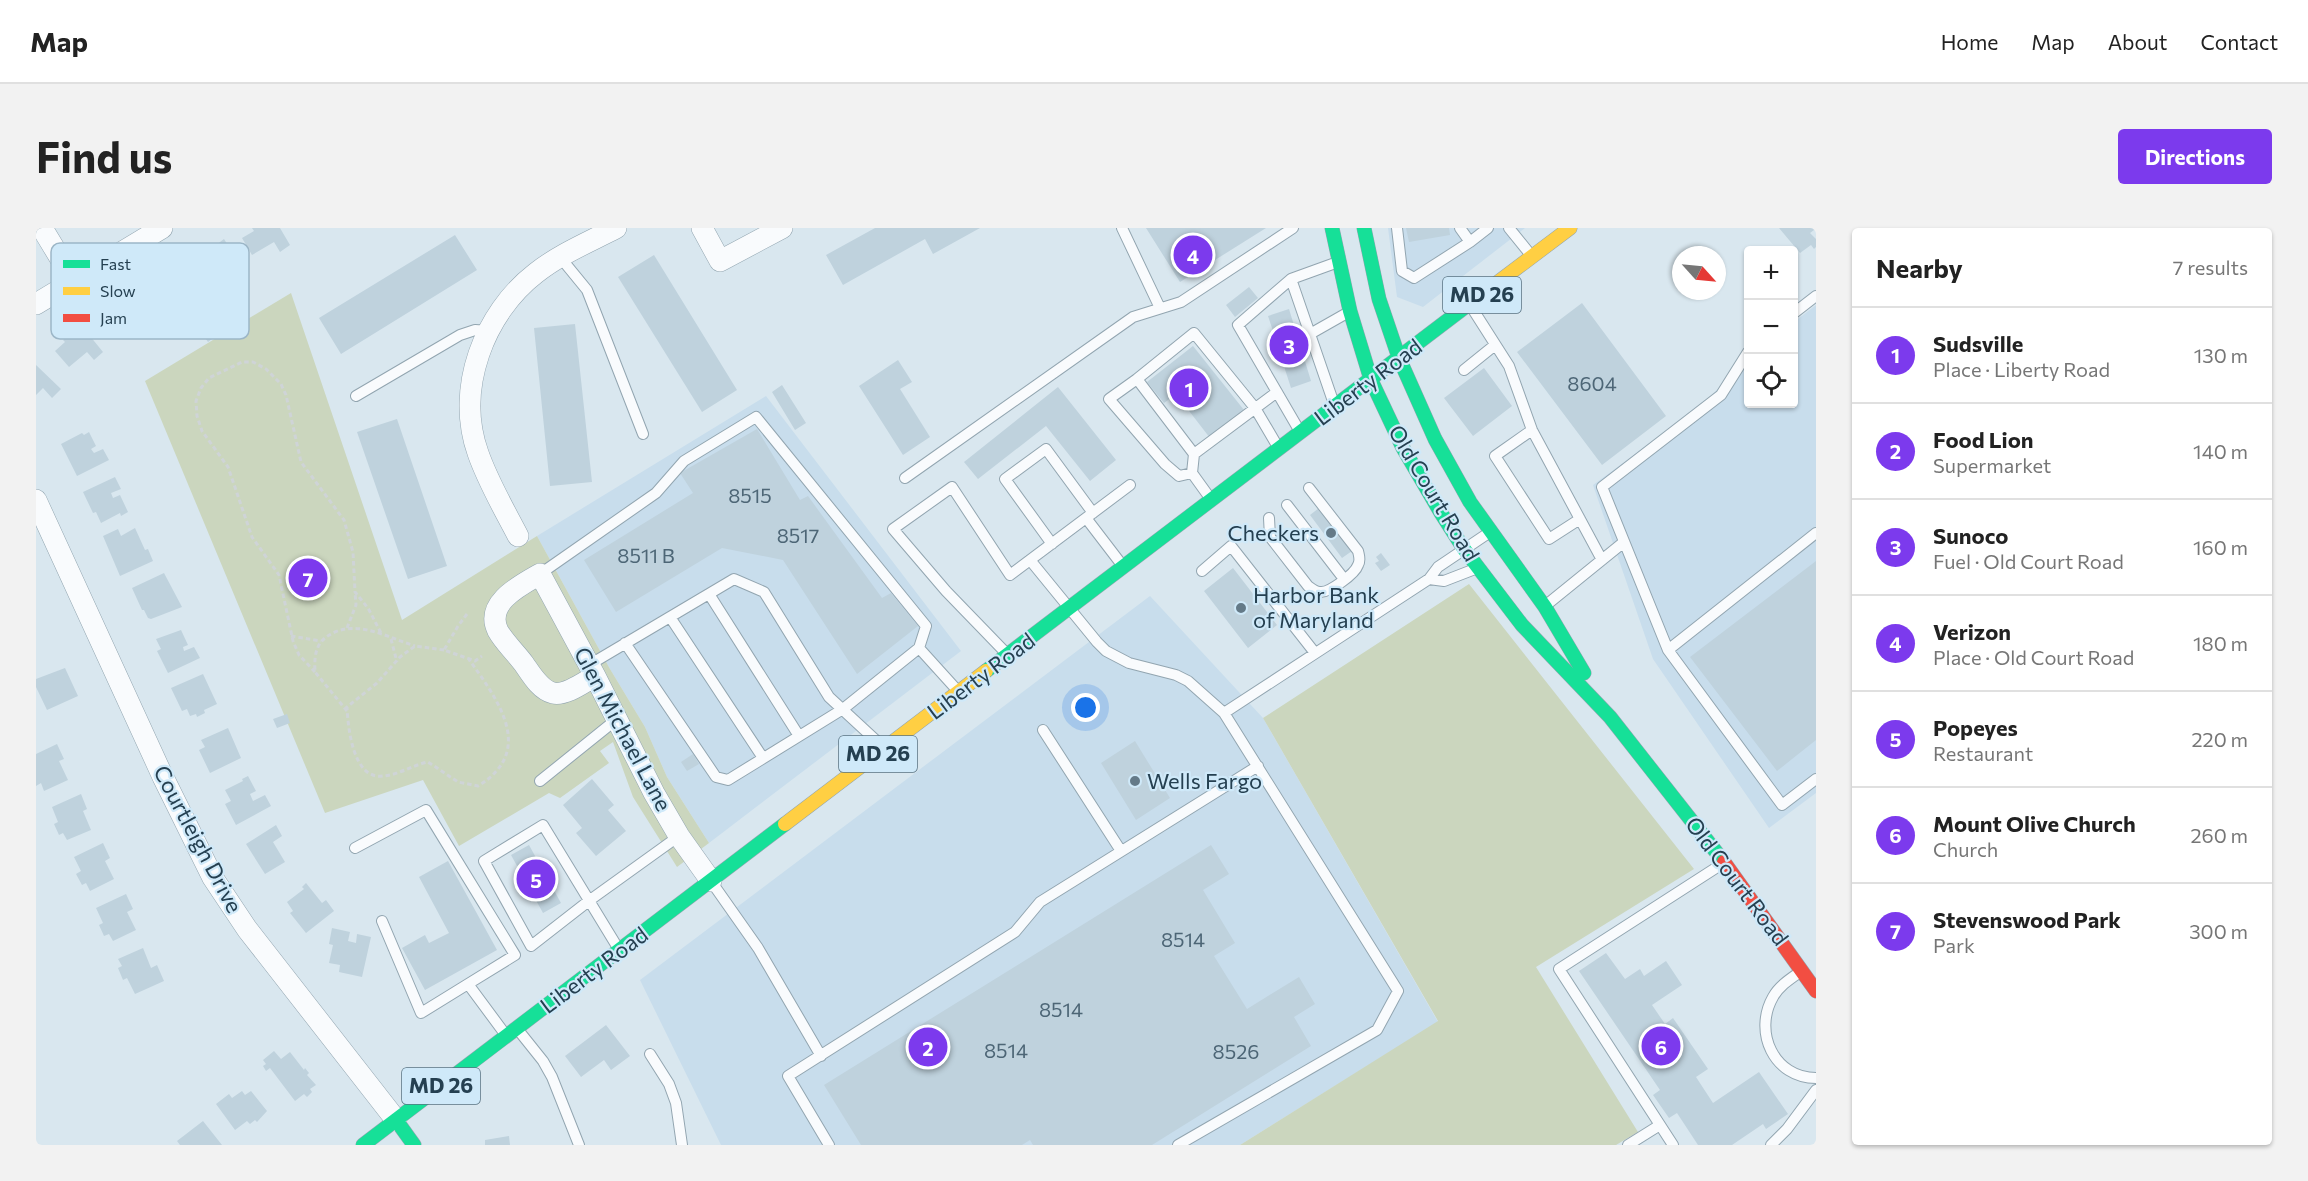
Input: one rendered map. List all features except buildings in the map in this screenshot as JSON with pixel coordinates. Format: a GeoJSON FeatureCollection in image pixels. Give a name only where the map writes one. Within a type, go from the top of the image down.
{"type":"FeatureCollection","features":[{"type":"Feature","properties":{"kind":"main road","name":"Old Court Road"},"geometry":{"type":"LineString","coordinates":[[1332,228],[1350,311],[1371,380],[1403,448],[1464,549],[1478,567],[1533,616],[1610,717]]}},
{"type":"Feature","properties":{"kind":"main road","name":"Old Court Road"},"geometry":{"type":"LineString","coordinates":[[1364,228],[1379,299],[1399,358],[1435,440],[1490,532],[1533,616],[1724,862],[1816,991]]}},
{"type":"Feature","properties":{"kind":"main road","name":"Liberty Road"},"geometry":{"type":"LineString","coordinates":[[363,1145],[1570,228]]}},
{"type":"Feature","properties":{"kind":"main road","name":"Courtleigh Drive"},"geometry":{"type":"LineString","coordinates":[[396,1120],[414,1145]]}},
{"type":"Feature","properties":{"kind":"street"},"geometry":{"type":"LineString","coordinates":[[42,228],[51,243]]}},
{"type":"Feature","properties":{"kind":"street"},"geometry":{"type":"LineString","coordinates":[[137,243],[162,228]]}},
{"type":"Feature","properties":{"kind":"street"},"geometry":{"type":"LineString","coordinates":[[518,536],[477,451],[472,423],[471,396],[475,368],[488,331],[509,297],[536,273],[560,257],[616,228]]}},
{"type":"Feature","properties":{"kind":"street"},"geometry":{"type":"LineString","coordinates":[[702,228],[720,261],[782,228]]}},
{"type":"Feature","properties":{"kind":"street"},"geometry":{"type":"LineString","coordinates":[[36,304],[51,295]]}},
{"type":"Feature","properties":{"kind":"street","name":"Courtleigh Drive"},"geometry":{"type":"LineString","coordinates":[[36,500],[158,768],[213,878],[247,928],[396,1120]]}},
{"type":"Feature","properties":{"kind":"street"},"geometry":{"type":"LineString","coordinates":[[540,574],[508,593],[494,619],[498,631],[542,687],[553,693],[564,692],[592,670]]}},
{"type":"Feature","properties":{"kind":"street","name":"Glen Michael Lane"},"geometry":{"type":"LineString","coordinates":[[540,574],[654,793],[679,836],[711,881]]}},
{"type":"Feature","properties":{"kind":"lane"},"geometry":{"type":"LineString","coordinates":[[1122,228],[1160,308]]}},
{"type":"Feature","properties":{"kind":"lane"},"geometry":{"type":"LineString","coordinates":[[905,478],[1133,317],[1181,302],[1293,228]]}},
{"type":"Feature","properties":{"kind":"lane"},"geometry":{"type":"LineString","coordinates":[[1397,228],[1402,271],[1414,278],[1488,228]]}},
{"type":"Feature","properties":{"kind":"lane"},"geometry":{"type":"LineString","coordinates":[[1460,228],[1470,242]]}},
{"type":"Feature","properties":{"kind":"lane"},"geometry":{"type":"LineString","coordinates":[[1509,228],[1532,257]]}},
{"type":"Feature","properties":{"kind":"lane"},"geometry":{"type":"LineString","coordinates":[[560,257],[587,290],[643,434]]}},
{"type":"Feature","properties":{"kind":"lane"},"geometry":{"type":"LineString","coordinates":[[1301,433],[1238,326],[1291,279],[1338,262]]}},
{"type":"Feature","properties":{"kind":"lane"},"geometry":{"type":"LineString","coordinates":[[1291,279],[1335,407]]}},
{"type":"Feature","properties":{"kind":"lane"},"geometry":{"type":"LineString","coordinates":[[1798,311],[1816,296]]}},
{"type":"Feature","properties":{"kind":"lane"},"geometry":{"type":"LineString","coordinates":[[1470,304],[1509,366],[1532,430],[1602,560]]}},
{"type":"Feature","properties":{"kind":"lane"},"geometry":{"type":"LineString","coordinates":[[1310,334],[1350,311]]}},
{"type":"Feature","properties":{"kind":"lane"},"geometry":{"type":"LineString","coordinates":[[356,396],[460,335],[475,330],[488,331]]}},
{"type":"Feature","properties":{"kind":"lane"},"geometry":{"type":"LineString","coordinates":[[1192,473],[1179,476],[1165,464],[1109,399],[1194,333],[1255,408],[1279,449]]}},
{"type":"Feature","properties":{"kind":"lane"},"geometry":{"type":"LineString","coordinates":[[1464,370],[1495,345]]}},
{"type":"Feature","properties":{"kind":"lane"},"geometry":{"type":"LineString","coordinates":[[1748,354],[1721,395],[1602,488],[1668,650],[1782,805],[1816,779]]}},
{"type":"Feature","properties":{"kind":"lane"},"geometry":{"type":"LineString","coordinates":[[1137,379],[1194,454],[1192,473],[1212,500]]}},
{"type":"Feature","properties":{"kind":"lane"},"geometry":{"type":"LineString","coordinates":[[1194,454],[1277,392]]}},
{"type":"Feature","properties":{"kind":"lane"},"geometry":{"type":"LineString","coordinates":[[540,574],[656,493],[684,461],[756,417],[926,626],[919,648],[843,709],[728,780],[716,777],[626,643]]}},
{"type":"Feature","properties":{"kind":"lane"},"geometry":{"type":"LineString","coordinates":[[1532,430],[1495,456],[1550,539],[1580,519]]}},
{"type":"Feature","properties":{"kind":"lane"},"geometry":{"type":"LineString","coordinates":[[1052,544],[1005,479],[1046,449],[1124,567]]}},
{"type":"Feature","properties":{"kind":"lane"},"geometry":{"type":"LineString","coordinates":[[1008,656],[946,591],[894,529],[952,487],[1010,575],[1130,485]]}},
{"type":"Feature","properties":{"kind":"lane"},"geometry":{"type":"LineString","coordinates":[[1269,518],[1270,537],[1314,591],[1322,593],[1344,579],[1358,566],[1360,560],[1358,551],[1309,488]]}},
{"type":"Feature","properties":{"kind":"lane"},"geometry":{"type":"LineString","coordinates":[[1287,505],[1344,579]]}},
{"type":"Feature","properties":{"kind":"lane"},"geometry":{"type":"LineString","coordinates":[[1224,713],[1429,579],[1438,567],[1490,532]]}},
{"type":"Feature","properties":{"kind":"lane"},"geometry":{"type":"LineString","coordinates":[[1668,650],[1816,533]]}},
{"type":"Feature","properties":{"kind":"lane"},"geometry":{"type":"LineString","coordinates":[[1533,616],[1624,542]]}},
{"type":"Feature","properties":{"kind":"lane"},"geometry":{"type":"LineString","coordinates":[[1202,571],[1231,546],[1315,654]]}},
{"type":"Feature","properties":{"kind":"lane"},"geometry":{"type":"LineString","coordinates":[[1030,560],[1069,609],[1107,651],[1140,667],[1162,670],[1188,681],[1224,713],[1398,991],[1377,1030],[1178,1145]]}},
{"type":"Feature","properties":{"kind":"lane"},"geometry":{"type":"LineString","coordinates":[[1429,579],[1443,581],[1478,567]]}},
{"type":"Feature","properties":{"kind":"lane"},"geometry":{"type":"LineString","coordinates":[[592,670],[626,643],[734,579],[764,592],[829,697],[885,749]]}},
{"type":"Feature","properties":{"kind":"lane"},"geometry":{"type":"LineString","coordinates":[[709,594],[800,736]]}},
{"type":"Feature","properties":{"kind":"lane"},"geometry":{"type":"LineString","coordinates":[[670,617],[763,758]]}},
{"type":"Feature","properties":{"kind":"lane"},"geometry":{"type":"LineString","coordinates":[[919,648],[959,693]]}},
{"type":"Feature","properties":{"kind":"lane"},"geometry":{"type":"LineString","coordinates":[[540,781],[617,719]]}},
{"type":"Feature","properties":{"kind":"lane"},"geometry":{"type":"LineString","coordinates":[[1043,730],[1121,851]]}},
{"type":"Feature","properties":{"kind":"lane"},"geometry":{"type":"LineString","coordinates":[[829,1145],[788,1076],[1015,932],[1040,902],[1258,766]]}},
{"type":"Feature","properties":{"kind":"lane"},"geometry":{"type":"LineString","coordinates":[[355,848],[426,810],[515,955],[421,1013],[381,921]]}},
{"type":"Feature","properties":{"kind":"lane"},"geometry":{"type":"LineString","coordinates":[[619,951],[590,900],[543,825],[484,861],[531,946],[590,900],[679,836]]}},
{"type":"Feature","properties":{"kind":"lane"},"geometry":{"type":"LineString","coordinates":[[1673,1145],[1559,969],[1724,862]]}},
{"type":"Feature","properties":{"kind":"lane"},"geometry":{"type":"LineString","coordinates":[[711,881],[758,948],[821,1056]]}},
{"type":"Feature","properties":{"kind":"lane"},"geometry":{"type":"LineString","coordinates":[[1803,970],[1780,986],[1772,997],[1767,1011],[1765,1032],[1769,1050],[1777,1063],[1791,1072],[1816,1078]]}},
{"type":"Feature","properties":{"kind":"lane"},"geometry":{"type":"LineString","coordinates":[[468,984],[512,1033],[543,1061],[552,1077],[579,1145]]}},
{"type":"Feature","properties":{"kind":"lane"},"geometry":{"type":"LineString","coordinates":[[650,1054],[669,1084],[682,1145]]}},
{"type":"Feature","properties":{"kind":"lane"},"geometry":{"type":"LineString","coordinates":[[1771,1145],[1787,1129],[1816,1090]]}},
{"type":"Feature","properties":{"kind":"lane"},"geometry":{"type":"LineString","coordinates":[[1628,1145],[1660,1125]]}},
{"type":"Feature","properties":{"kind":"path"},"geometry":{"type":"LineString","coordinates":[[347,628],[356,605],[353,552],[345,520],[301,462],[286,395],[280,384],[266,369],[253,362],[242,362],[208,378],[196,401],[196,416],[202,431],[231,474],[252,537],[279,575],[291,636],[299,655],[347,711]]}},
{"type":"Feature","properties":{"kind":"path"},"geometry":{"type":"LineString","coordinates":[[355,592],[369,608],[382,635]]}},
{"type":"Feature","properties":{"kind":"path"},"geometry":{"type":"LineString","coordinates":[[444,650],[467,614]]}},
{"type":"Feature","properties":{"kind":"path"},"geometry":{"type":"LineString","coordinates":[[315,672],[316,648],[321,641],[342,628],[368,630],[415,646],[444,650],[475,661],[482,656]]}},
{"type":"Feature","properties":{"kind":"path"},"geometry":{"type":"LineString","coordinates":[[291,636],[321,641]]}},
{"type":"Feature","properties":{"kind":"path"},"geometry":{"type":"LineString","coordinates":[[392,639],[396,662]]}},
{"type":"Feature","properties":{"kind":"path"},"geometry":{"type":"LineString","coordinates":[[415,646],[377,683],[347,707],[355,754],[360,766],[376,777],[386,776],[428,762],[458,782],[478,786],[498,771],[506,757],[510,741],[507,724],[499,705],[468,658]]}},
{"type":"Feature","properties":{"kind":"shaded area"},"geometry":{"type":"Polygon","coordinates":[[[1388,228],[1525,228],[1423,307],[1397,297],[1388,228]]]}},
{"type":"Feature","properties":{"kind":"shaded area"},"geometry":{"type":"Polygon","coordinates":[[[1816,305],[1816,793],[1769,828],[1653,659],[1593,485],[1698,408],[1744,364],[1744,408],[1798,408],[1798,319],[1816,305]]]}},
{"type":"Feature","properties":{"kind":"shaded area"},"geometry":{"type":"Polygon","coordinates":[[[766,396],[961,651],[709,843],[667,777],[645,727],[610,669],[537,536],[766,396]]]}},
{"type":"Feature","properties":{"kind":"shaded area"},"geometry":{"type":"Polygon","coordinates":[[[1150,596],[1263,718],[1438,1022],[1240,1145],[721,1145],[640,980],[1150,596]]]}},
{"type":"Feature","properties":{"kind":"green space"},"geometry":{"type":"Polygon","coordinates":[[[291,293],[402,620],[537,536],[610,669],[645,727],[667,777],[709,843],[677,867],[633,797],[613,742],[600,751],[609,763],[560,798],[549,793],[459,846],[423,780],[325,813],[145,381],[215,339],[249,339],[249,318],[291,293]]]}},
{"type":"Feature","properties":{"kind":"green space"},"geometry":{"type":"Polygon","coordinates":[[[1469,584],[1694,869],[1536,967],[1638,1132],[1616,1145],[1240,1145],[1438,1021],[1263,718],[1469,584]]]}},
{"type":"Feature","properties":{"kind":"traffic: fast"},"geometry":{"type":"LineString","coordinates":[[1332,228],[1350,311],[1371,380],[1403,448],[1441,513],[1464,549],[1522,625],[1610,717],[1724,862]]}},
{"type":"Feature","properties":{"kind":"traffic: fast"},"geometry":{"type":"LineString","coordinates":[[1364,228],[1379,299],[1399,358],[1435,439],[1470,502],[1545,607],[1584,673]]}},
{"type":"Feature","properties":{"kind":"traffic: fast"},"geometry":{"type":"LineString","coordinates":[[986,671],[1473,301]]}},
{"type":"Feature","properties":{"kind":"traffic: fast"},"geometry":{"type":"LineString","coordinates":[[363,1145],[785,824]]}},
{"type":"Feature","properties":{"kind":"traffic: fast"},"geometry":{"type":"LineString","coordinates":[[396,1120],[414,1145]]}},
{"type":"Feature","properties":{"kind":"traffic: slow"},"geometry":{"type":"LineString","coordinates":[[1473,301],[1570,228]]}},
{"type":"Feature","properties":{"kind":"traffic: slow"},"geometry":{"type":"LineString","coordinates":[[785,824],[986,671]]}},
{"type":"Feature","properties":{"kind":"traffic: jam"},"geometry":{"type":"LineString","coordinates":[[1724,862],[1816,991]]}},
{"type":"Feature","properties":{"kind":"place","name":"Verizon"},"geometry":{"type":"Point","coordinates":[1193,255]}},
{"type":"Feature","properties":{"kind":"place","name":"Sunoco"},"geometry":{"type":"Point","coordinates":[1289,345]}},
{"type":"Feature","properties":{"kind":"place","name":"Sudsville"},"geometry":{"type":"Point","coordinates":[1189,388]}},
{"type":"Feature","properties":{"kind":"place","name":"Checkers"},"geometry":{"type":"Point","coordinates":[1331,533]}},
{"type":"Feature","properties":{"kind":"place","name":"Stevenswood Park"},"geometry":{"type":"Point","coordinates":[308,578]}},
{"type":"Feature","properties":{"kind":"place","name":"Harbor Bank of Maryland"},"geometry":{"type":"Point","coordinates":[1241,608]}},
{"type":"Feature","properties":{"kind":"place","name":"Wells Fargo"},"geometry":{"type":"Point","coordinates":[1135,781]}},
{"type":"Feature","properties":{"kind":"place","name":"Popeyes"},"geometry":{"type":"Point","coordinates":[536,879]}},
{"type":"Feature","properties":{"kind":"place","name":"Mount Olive Church"},"geometry":{"type":"Point","coordinates":[1661,1046]}},
{"type":"Feature","properties":{"kind":"place","name":"Food Lion"},"geometry":{"type":"Point","coordinates":[928,1047]}}]}
